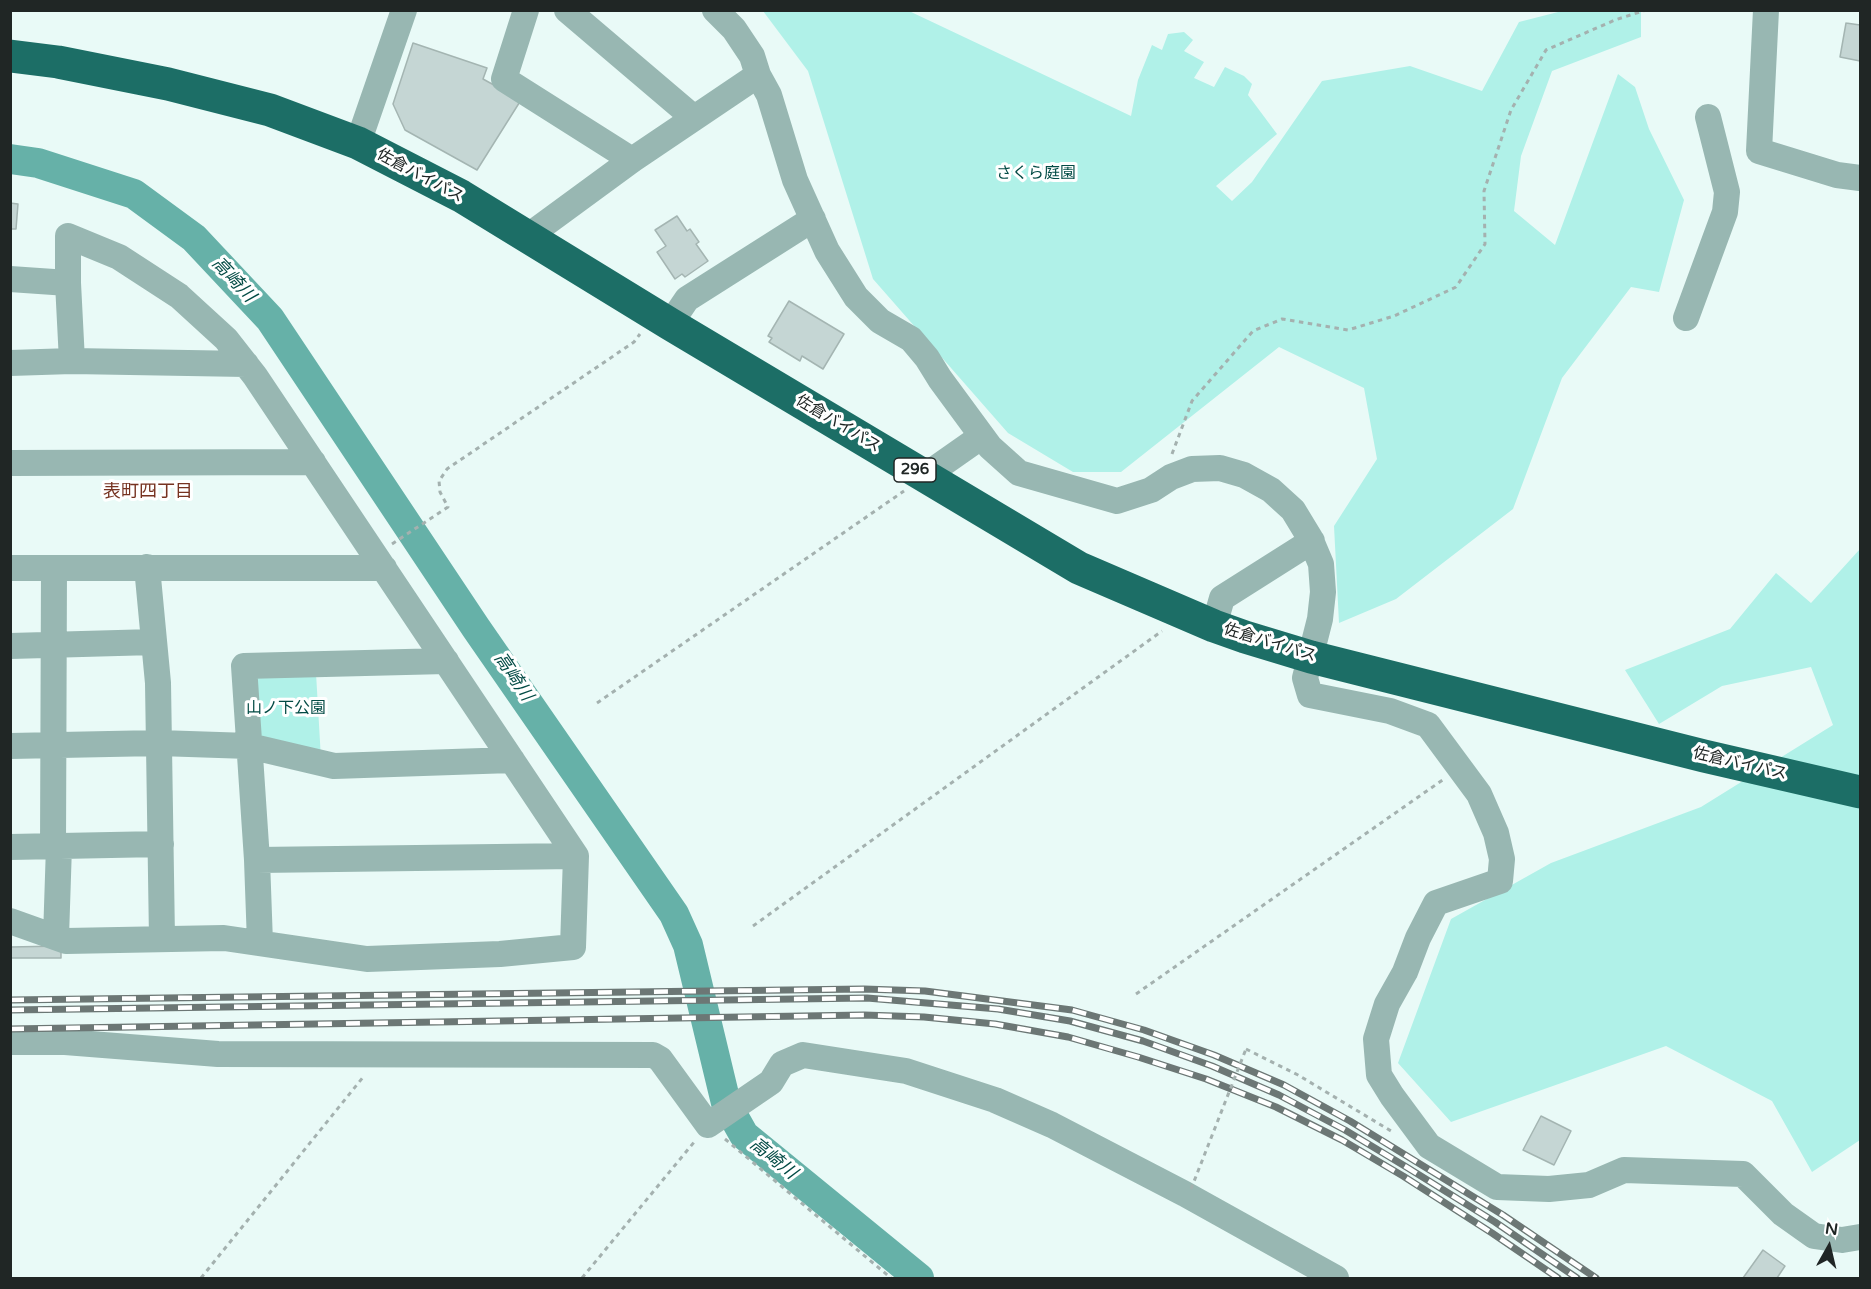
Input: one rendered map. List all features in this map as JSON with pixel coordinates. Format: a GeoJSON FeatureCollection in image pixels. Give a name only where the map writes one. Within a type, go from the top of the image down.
{"type":"FeatureCollection","features":[{"type":"Feature","properties":{"kind":"highway","name":"佐倉バイパス"},"geometry":{"type":"LineString","coordinates":[[10,56],[58,62],[168,84],[270,110],[358,143],[460,196],[1079,568],[1199,620],[1245,638],[1311,657],[1704,756],[1860,792]]}},
{"type":"Feature","properties":{"kind":"street"},"geometry":{"type":"LineString","coordinates":[[358,143],[404,10]]}},
{"type":"Feature","properties":{"kind":"street"},"geometry":{"type":"LineString","coordinates":[[526,10],[504,79],[632,160]]}},
{"type":"Feature","properties":{"kind":"street"},"geometry":{"type":"LineString","coordinates":[[567,10],[694,118]]}},
{"type":"Feature","properties":{"kind":"street"},"geometry":{"type":"LineString","coordinates":[[715,10],[734,29],[752,56],[758,75],[769,95],[795,180],[827,251],[856,297],[880,321],[911,339],[927,358],[990,447],[1019,473],[1117,501],[1151,490],[1171,477],[1192,470],[1220,468],[1244,475],[1271,490],[1293,510],[1312,542],[1321,564],[1323,592],[1320,619],[1305,678],[1310,695],[1390,711],[1428,725],[1479,794],[1496,833],[1502,859],[1500,881],[1436,903],[1418,938],[1405,972],[1387,1004],[1376,1039],[1379,1075],[1430,1146],[1497,1187],[1549,1189],[1589,1185],[1624,1170],[1743,1174],[1783,1214],[1814,1236],[1842,1240],[1860,1237]]}},
{"type":"Feature","properties":{"kind":"street"},"geometry":{"type":"LineString","coordinates":[[1759,151],[1766,10]]}},
{"type":"Feature","properties":{"kind":"street"},"geometry":{"type":"LineString","coordinates":[[526,237],[632,160],[758,75]]}},
{"type":"Feature","properties":{"kind":"street"},"geometry":{"type":"LineString","coordinates":[[1686,318],[1725,212],[1727,192],[1708,117]]}},
{"type":"Feature","properties":{"kind":"street"},"geometry":{"type":"LineString","coordinates":[[1717,147],[1759,151],[1838,175],[1860,178]]}},
{"type":"Feature","properties":{"kind":"street"},"geometry":{"type":"LineString","coordinates":[[663,320],[687,299],[813,219]]}},
{"type":"Feature","properties":{"kind":"street"},"geometry":{"type":"LineString","coordinates":[[10,921],[66,941],[224,938],[367,958],[500,954],[573,947],[576,856],[313,462],[246,364],[226,339],[179,296],[119,257],[68,236],[72,361]]}},
{"type":"Feature","properties":{"kind":"street"},"geometry":{"type":"LineString","coordinates":[[10,279],[68,284]]}},
{"type":"Feature","properties":{"kind":"street"},"geometry":{"type":"LineString","coordinates":[[10,363],[72,361],[246,364]]}},
{"type":"Feature","properties":{"kind":"street"},"geometry":{"type":"LineString","coordinates":[[925,476],[982,436]]}},
{"type":"Feature","properties":{"kind":"street"},"geometry":{"type":"LineString","coordinates":[[10,463],[313,462]]}},
{"type":"Feature","properties":{"kind":"street"},"geometry":{"type":"LineString","coordinates":[[1199,620],[1222,598],[1312,542]]}},
{"type":"Feature","properties":{"kind":"street"},"geometry":{"type":"LineString","coordinates":[[10,568],[380,562]]}},
{"type":"Feature","properties":{"kind":"street"},"geometry":{"type":"LineString","coordinates":[[147,567],[158,683],[162,939]]}},
{"type":"Feature","properties":{"kind":"street"},"geometry":{"type":"LineString","coordinates":[[54,568],[56,937]]}},
{"type":"Feature","properties":{"kind":"street"},"geometry":{"type":"LineString","coordinates":[[10,646],[154,642]]}},
{"type":"Feature","properties":{"kind":"street"},"geometry":{"type":"LineString","coordinates":[[260,944],[257,860],[244,666],[446,662]]}},
{"type":"Feature","properties":{"kind":"street"},"geometry":{"type":"LineString","coordinates":[[10,746],[159,743],[249,746],[334,766],[512,760]]}},
{"type":"Feature","properties":{"kind":"street"},"geometry":{"type":"LineString","coordinates":[[10,847],[161,844]]}},
{"type":"Feature","properties":{"kind":"street"},"geometry":{"type":"LineString","coordinates":[[257,860],[576,856]]}},
{"type":"Feature","properties":{"kind":"street"},"geometry":{"type":"LineString","coordinates":[[10,1042],[65,1042],[218,1054],[652,1055],[660,1059],[708,1125],[771,1082],[782,1064],[802,1055],[906,1071],[995,1100],[1052,1125],[1185,1194],[1336,1278]]}},
{"type":"Feature","properties":{"kind":"path"},"geometry":{"type":"LineString","coordinates":[[1171,477],[1172,452],[1192,401],[1253,331],[1281,319],[1348,330],[1394,316],[1456,287],[1485,244],[1484,191],[1511,110],[1546,50],[1615,20],[1646,10]]}},
{"type":"Feature","properties":{"kind":"path"},"geometry":{"type":"LineString","coordinates":[[380,562],[448,507],[440,492],[439,481],[447,469],[663,320]]}},
{"type":"Feature","properties":{"kind":"path"},"geometry":{"type":"LineString","coordinates":[[597,703],[925,476]]}},
{"type":"Feature","properties":{"kind":"path"},"geometry":{"type":"LineString","coordinates":[[753,926],[1199,620]]}},
{"type":"Feature","properties":{"kind":"path"},"geometry":{"type":"LineString","coordinates":[[1136,994],[1460,768]]}},
{"type":"Feature","properties":{"kind":"path"},"geometry":{"type":"LineString","coordinates":[[1191,1189],[1246,1049],[1298,1075],[1395,1133]]}},
{"type":"Feature","properties":{"kind":"path"},"geometry":{"type":"LineString","coordinates":[[201,1278],[367,1072],[367,1054]]}},
{"type":"Feature","properties":{"kind":"path"},"geometry":{"type":"LineString","coordinates":[[582,1278],[708,1125],[891,1278]]}},
{"type":"Feature","properties":{"kind":"green space","name":"さくら庭園"},"geometry":{"type":"Polygon","coordinates":[[[763,11],[909,11],[1131,116],[1138,80],[1152,45],[1162,50],[1168,34],[1184,32],[1193,40],[1184,51],[1204,62],[1194,78],[1214,87],[1225,67],[1244,76],[1252,84],[1248,95],[1277,134],[1216,186],[1232,201],[1252,182],[1322,81],[1410,66],[1482,91],[1519,22],[1562,11],[1641,11],[1641,37],[1552,71],[1521,156],[1514,211],[1555,245],[1618,74],[1635,87],[1649,129],[1684,200],[1659,292],[1631,287],[1562,378],[1513,509],[1396,599],[1339,623],[1334,526],[1377,459],[1364,388],[1279,347],[1121,472],[1073,472],[1008,433],[873,279],[808,71],[763,11]]]}},
{"type":"Feature","properties":{"kind":"green space"},"geometry":{"type":"Polygon","coordinates":[[[1860,549],[1860,1140],[1812,1172],[1772,1101],[1666,1046],[1451,1122],[1398,1063],[1451,919],[1551,863],[1701,807],[1833,725],[1811,667],[1722,686],[1659,724],[1625,670],[1730,629],[1776,573],[1811,603],[1860,549]]]}},
{"type":"Feature","properties":{"kind":"green space","name":"山ノ下公園"},"geometry":{"type":"Polygon","coordinates":[[[259,673],[316,673],[321,759],[255,739],[251,679],[259,673]]]}},
{"type":"Feature","properties":{"kind":"building"},"geometry":{"type":"Polygon","coordinates":[[[1846,23],[1860,25],[1860,61],[1840,57],[1846,23]]]}},
{"type":"Feature","properties":{"kind":"building"},"geometry":{"type":"Polygon","coordinates":[[[413,43],[487,68],[483,79],[521,100],[477,170],[405,130],[393,104],[413,43]]]}},
{"type":"Feature","properties":{"kind":"building"},"geometry":{"type":"Polygon","coordinates":[[[10,203],[18,204],[16,229],[10,229],[10,203]]]}},
{"type":"Feature","properties":{"kind":"building"},"geometry":{"type":"Polygon","coordinates":[[[677,216],[687,231],[690,229],[699,242],[696,244],[708,261],[685,277],[682,274],[675,279],[657,252],[666,246],[655,230],[677,216]]]}},
{"type":"Feature","properties":{"kind":"building"},"geometry":{"type":"Polygon","coordinates":[[[789,301],[844,334],[823,369],[802,356],[800,361],[769,342],[772,338],[768,336],[789,301]]]}},
{"type":"Feature","properties":{"kind":"building"},"geometry":{"type":"Polygon","coordinates":[[[61,946],[61,958],[10,958],[10,947],[61,946]]]}},
{"type":"Feature","properties":{"kind":"building"},"geometry":{"type":"Polygon","coordinates":[[[1541,1116],[1571,1131],[1554,1165],[1523,1150],[1541,1116]]]}},
{"type":"Feature","properties":{"kind":"building"},"geometry":{"type":"Polygon","coordinates":[[[1763,1250],[1785,1266],[1777,1278],[1743,1278],[1763,1250]]]}},
{"type":"Feature","properties":{"kind":"waterway","name":"高崎川"},"geometry":{"type":"LineString","coordinates":[[10,159],[38,163],[134,194],[194,238],[270,319],[476,628],[674,914],[688,945],[726,1103],[744,1135],[919,1278]]}},
{"type":"Feature","properties":{"kind":"railway"},"geometry":{"type":"LineString","coordinates":[[10,1000],[864,989],[925,991],[1072,1010],[1144,1030],[1214,1055],[1284,1085],[1350,1121],[1503,1215],[1596,1278]]}},
{"type":"Feature","properties":{"kind":"railway"},"geometry":{"type":"LineString","coordinates":[[10,1010],[867,998],[998,1009],[1070,1021],[1143,1041],[1212,1066],[1279,1095],[1345,1130],[1408,1168],[1495,1222],[1577,1278]]}},
{"type":"Feature","properties":{"kind":"railway"},"geometry":{"type":"LineString","coordinates":[[10,1029],[864,1015],[924,1017],[995,1024],[1068,1037],[1138,1057],[1206,1079],[1276,1107],[1342,1140],[1403,1176],[1558,1278]]}},
{"type":"Feature","properties":{"kind":"district","name":"表町四丁目"},"geometry":{"type":"Point","coordinates":[148,492]}}]}
